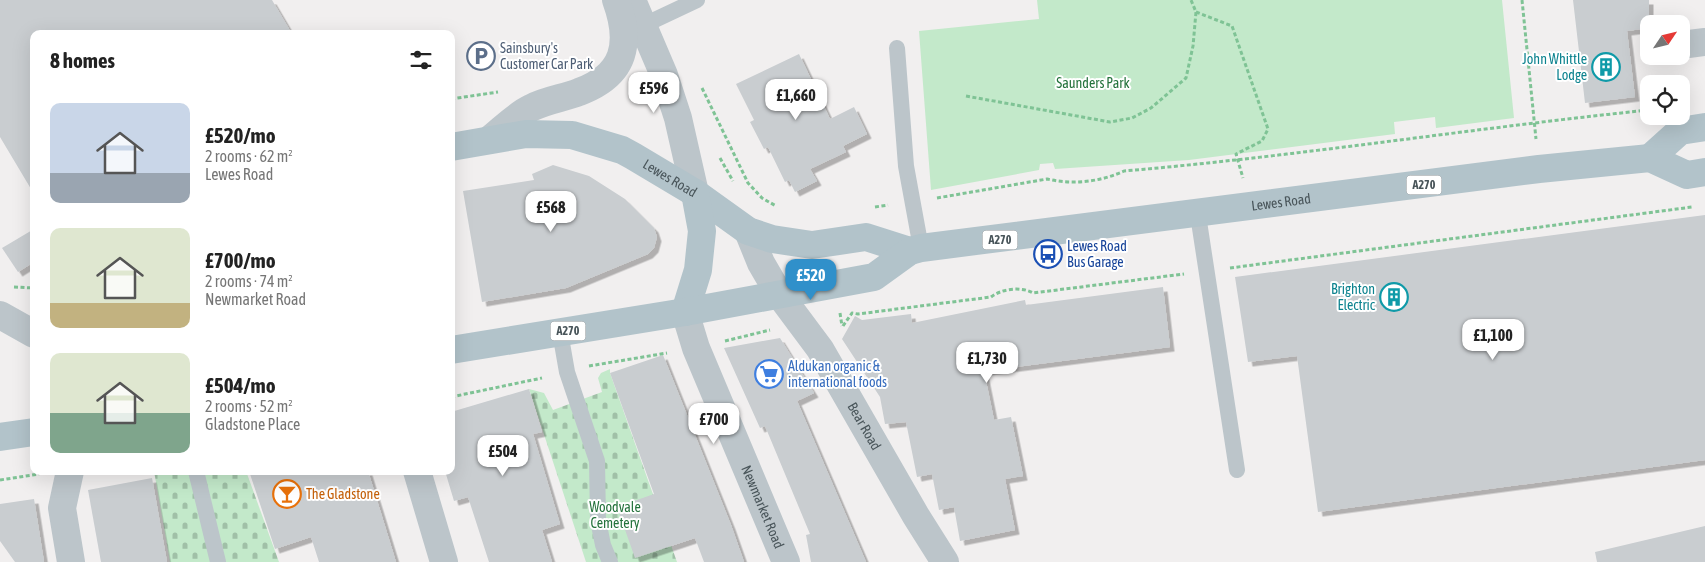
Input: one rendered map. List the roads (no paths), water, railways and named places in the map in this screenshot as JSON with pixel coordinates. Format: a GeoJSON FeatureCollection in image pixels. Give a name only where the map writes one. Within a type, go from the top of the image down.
{"type":"FeatureCollection","features":[{"type":"Feature","properties":{"kind":"main road"},"geometry":{"type":"LineString","coordinates":[[1705,127],[1680,131],[1650,158],[1687,175],[1705,172]]}},
{"type":"Feature","properties":{"kind":"main road","name":"Lewes Road"},"geometry":{"type":"LineString","coordinates":[[455,146],[489,140],[545,134],[582,138],[622,150],[694,193],[748,231],[772,239],[812,245],[866,237],[916,250],[1539,170],[1650,158]]}},
{"type":"Feature","properties":{"kind":"main road"},"geometry":{"type":"LineString","coordinates":[[685,312],[698,270],[702,231],[694,193]]}},
{"type":"Feature","properties":{"kind":"main road","name":"Lewes Road"},"geometry":{"type":"LineString","coordinates":[[455,349],[685,312],[874,277],[916,250]]}},
{"type":"Feature","properties":{"kind":"main road"},"geometry":{"type":"LineString","coordinates":[[0,437],[30,433]]}},
{"type":"Feature","properties":{"kind":"street"},"geometry":{"type":"LineString","coordinates":[[489,140],[531,108],[580,92],[608,76],[624,50],[625,37],[616,0]]}},
{"type":"Feature","properties":{"kind":"street"},"geometry":{"type":"LineString","coordinates":[[632,0],[664,74],[678,118],[694,193]]}},
{"type":"Feature","properties":{"kind":"street"},"geometry":{"type":"LineString","coordinates":[[1690,44],[1705,42]]}},
{"type":"Feature","properties":{"kind":"street","name":"Bear Road"},"geometry":{"type":"LineString","coordinates":[[748,231],[761,263],[779,294],[820,349],[916,516],[945,562]]}},
{"type":"Feature","properties":{"kind":"street","name":"Newmarket Road"},"geometry":{"type":"LineString","coordinates":[[685,312],[696,348],[786,562]]}},
{"type":"Feature","properties":{"kind":"street"},"geometry":{"type":"LineString","coordinates":[[0,315],[30,332]]}},
{"type":"Feature","properties":{"kind":"street"},"geometry":{"type":"LineString","coordinates":[[57,475],[71,562]]}},
{"type":"Feature","properties":{"kind":"street"},"geometry":{"type":"LineString","coordinates":[[417,475],[444,562]]}},
{"type":"Feature","properties":{"kind":"lane"},"geometry":{"type":"LineString","coordinates":[[644,25],[697,0]]}},
{"type":"Feature","properties":{"kind":"lane"},"geometry":{"type":"LineString","coordinates":[[897,48],[905,157],[913,202],[916,250]]}},
{"type":"Feature","properties":{"kind":"lane"},"geometry":{"type":"LineString","coordinates":[[1198,215],[1208,271],[1236,470]]}},
{"type":"Feature","properties":{"kind":"lane"},"geometry":{"type":"LineString","coordinates":[[560,332],[567,372],[594,446],[598,474],[598,520],[603,545],[610,562]]}},
{"type":"Feature","properties":{"kind":"lane"},"geometry":{"type":"LineString","coordinates":[[197,475],[218,562]]}},
{"type":"Feature","properties":{"kind":"place","name":"Sainsbury's Customer Car Park"},"geometry":{"type":"Point","coordinates":[481,56]}},
{"type":"Feature","properties":{"kind":"place","name":"John Whittle Lodge"},"geometry":{"type":"Point","coordinates":[1606,67]}},
{"type":"Feature","properties":{"kind":"place","name":"Lewes Road Bus Garage"},"geometry":{"type":"Point","coordinates":[1048,254]}},
{"type":"Feature","properties":{"kind":"place","name":"Brighton Electric"},"geometry":{"type":"Point","coordinates":[1394,297]}},
{"type":"Feature","properties":{"kind":"place","name":"Aldukan organic & international foods"},"geometry":{"type":"Point","coordinates":[769,374]}},
{"type":"Feature","properties":{"kind":"place","name":"The Gladstone"},"geometry":{"type":"Point","coordinates":[287,494]}},
{"type":"Feature","properties":{"kind":"park label","name":"Saunders Park"},"geometry":{"type":"Point","coordinates":[1093,83]}},
{"type":"Feature","properties":{"kind":"park label","name":"Woodvale Cemetery"},"geometry":{"type":"Point","coordinates":[615,516]}}]}
